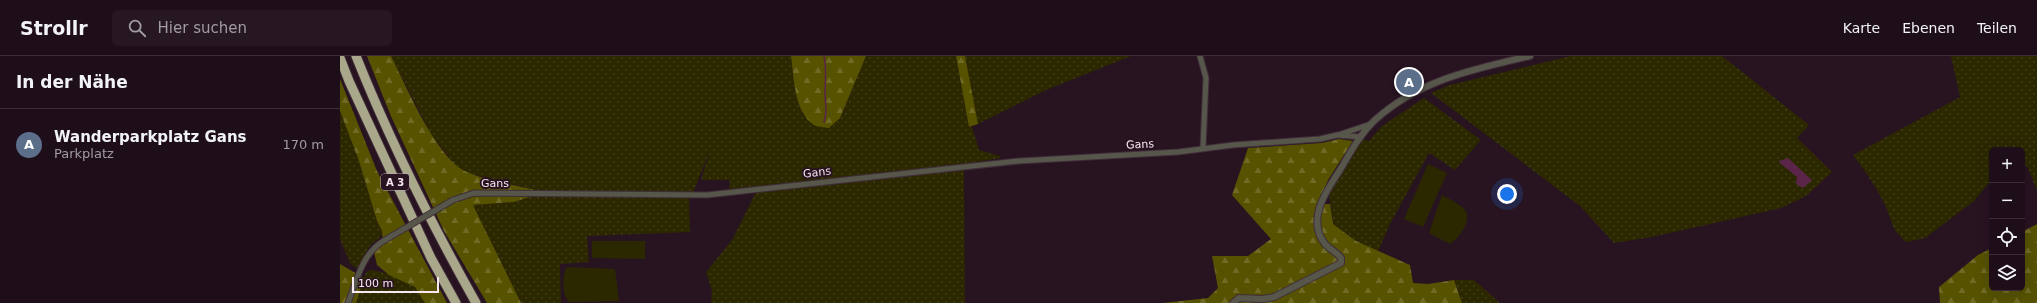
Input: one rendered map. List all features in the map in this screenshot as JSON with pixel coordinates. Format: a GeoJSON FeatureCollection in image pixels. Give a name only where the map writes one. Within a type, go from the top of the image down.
{"type":"FeatureCollection","features":[{"type":"Feature","properties":{"kind":"highway","name":"A 3"},"geometry":{"type":"LineString","coordinates":[[356,56],[401,160],[447,251],[476,303]]}},
{"type":"Feature","properties":{"kind":"highway","name":"A 3"},"geometry":{"type":"LineString","coordinates":[[340,58],[352,88],[418,230],[456,303]]}},
{"type":"Feature","properties":{"kind":"street"},"geometry":{"type":"LineString","coordinates":[[1200,56],[1206,78],[1203,148]]}},
{"type":"Feature","properties":{"kind":"street"},"geometry":{"type":"LineString","coordinates":[[1233,303],[1239,298],[1263,299],[1278,296],[1341,263],[1341,258],[1326,245],[1320,237],[1316,225],[1317,215],[1325,195],[1361,137],[1371,124],[1417,90],[1440,80],[1530,56]]}},
{"type":"Feature","properties":{"kind":"street","name":"Gans"},"geometry":{"type":"LineString","coordinates":[[348,303],[368,254],[374,247],[453,200],[474,193],[707,195],[1019,160],[1178,152],[1203,148],[1295,142],[1338,135],[1371,124]]}},
{"type":"Feature","properties":{"kind":"street","name":"Gans"},"geometry":{"type":"LineString","coordinates":[[1338,135],[1361,137]]}},
{"type":"Feature","properties":{"kind":"shaded area"},"geometry":{"type":"Polygon","coordinates":[[[391,56],[791,56],[795,87],[803,115],[840,118],[866,56],[956,56],[969,127],[972,127],[979,150],[1000,156],[1000,158],[971,163],[964,171],[965,303],[711,303],[712,291],[706,272],[732,240],[759,186],[729,189],[730,180],[701,180],[710,150],[693,193],[539,191],[468,173],[457,167],[432,136],[391,56]]]}},
{"type":"Feature","properties":{"kind":"shaded area"},"geometry":{"type":"Polygon","coordinates":[[[965,56],[1131,56],[1046,90],[978,124],[965,56]]]}},
{"type":"Feature","properties":{"kind":"shaded area"},"geometry":{"type":"Polygon","coordinates":[[[1571,56],[1722,56],[1809,125],[1797,138],[1832,172],[1806,196],[1781,208],[1652,237],[1614,243],[1580,206],[1431,93],[1450,85],[1571,56]]]}},
{"type":"Feature","properties":{"kind":"shaded area"},"geometry":{"type":"Polygon","coordinates":[[[1951,56],[2037,56],[2037,191],[2028,168],[2025,165],[2025,147],[1989,147],[1989,183],[1974,201],[1925,238],[1906,242],[1894,229],[1878,191],[1853,155],[1960,97],[1951,56]]]}},
{"type":"Feature","properties":{"kind":"shaded area"},"geometry":{"type":"Polygon","coordinates":[[[1424,98],[1481,140],[1455,170],[1429,153],[1390,224],[1378,251],[1356,241],[1333,224],[1329,194],[1363,139],[1369,141],[1382,126],[1424,98]]]}},
{"type":"Feature","properties":{"kind":"shaded area"},"geometry":{"type":"Polygon","coordinates":[[[340,111],[359,161],[377,221],[382,232],[368,250],[358,268],[354,267],[350,263],[340,239],[340,111]]]}},
{"type":"Feature","properties":{"kind":"shaded area"},"geometry":{"type":"Polygon","coordinates":[[[1788,158],[1812,180],[1803,188],[1796,184],[1797,177],[1779,161],[1788,158]]]}},
{"type":"Feature","properties":{"kind":"shaded area"},"geometry":{"type":"Polygon","coordinates":[[[1428,164],[1447,173],[1423,227],[1404,219],[1428,164]]]}},
{"type":"Feature","properties":{"kind":"shaded area"},"geometry":{"type":"Polygon","coordinates":[[[539,194],[689,197],[690,232],[587,236],[589,262],[560,264],[561,303],[521,303],[473,205],[514,202],[539,194]]]}},
{"type":"Feature","properties":{"kind":"shaded area"},"geometry":{"type":"Polygon","coordinates":[[[1442,195],[1459,205],[1467,213],[1464,228],[1450,244],[1429,233],[1442,195]]]}},
{"type":"Feature","properties":{"kind":"shaded area"},"geometry":{"type":"Polygon","coordinates":[[[592,241],[645,241],[645,259],[592,258],[592,241]]]}},
{"type":"Feature","properties":{"kind":"shaded area"},"geometry":{"type":"Polygon","coordinates":[[[566,268],[615,269],[619,301],[569,302],[565,295],[563,281],[566,268]]]}},
{"type":"Feature","properties":{"kind":"shaded area"},"geometry":{"type":"Polygon","coordinates":[[[372,270],[394,276],[411,284],[417,290],[425,303],[356,303],[366,272],[372,270]]]}},
{"type":"Feature","properties":{"kind":"shaded area"},"geometry":{"type":"Polygon","coordinates":[[[1454,280],[1474,280],[1500,303],[1462,303],[1454,280]]]}},
{"type":"Feature","properties":{"kind":"green space"},"geometry":{"type":"Polygon","coordinates":[[[367,56],[391,56],[428,130],[447,156],[457,166],[463,170],[484,178],[539,191],[539,194],[514,202],[473,205],[521,303],[487,303],[444,231],[390,114],[367,56]]]}},
{"type":"Feature","properties":{"kind":"green space"},"geometry":{"type":"Polygon","coordinates":[[[791,56],[866,56],[840,118],[829,128],[814,125],[802,112],[794,84],[791,56]]]}},
{"type":"Feature","properties":{"kind":"green space"},"geometry":{"type":"Polygon","coordinates":[[[956,56],[965,56],[978,124],[969,127],[956,56]]]}},
{"type":"Feature","properties":{"kind":"green space"},"geometry":{"type":"Polygon","coordinates":[[[340,79],[377,171],[447,303],[425,303],[415,287],[389,275],[377,265],[374,252],[383,244],[382,231],[377,221],[359,161],[340,111],[340,79]]]}},
{"type":"Feature","properties":{"kind":"green space"},"geometry":{"type":"Polygon","coordinates":[[[1339,139],[1353,141],[1328,180],[1319,204],[1330,204],[1333,224],[1356,241],[1410,265],[1413,283],[1428,284],[1454,280],[1462,303],[1163,303],[1208,298],[1218,288],[1212,256],[1248,256],[1271,239],[1232,195],[1248,148],[1322,143],[1339,139]]]}},
{"type":"Feature","properties":{"kind":"green space"},"geometry":{"type":"Polygon","coordinates":[[[2037,224],[2037,303],[1940,303],[1939,287],[1978,255],[1989,250],[1989,291],[2025,291],[2025,230],[2037,224]]]}},
{"type":"Feature","properties":{"kind":"green space"},"geometry":{"type":"Polygon","coordinates":[[[340,264],[364,278],[356,303],[340,303],[340,264]]]}},
{"type":"Feature","properties":{"kind":"waterway"},"geometry":{"type":"LineString","coordinates":[[824,56],[826,70],[826,111],[824,122]]}},
{"type":"Feature","properties":{"kind":"place","name":"Wanderparkplatz Gans"},"geometry":{"type":"Point","coordinates":[1409,82]}}]}
